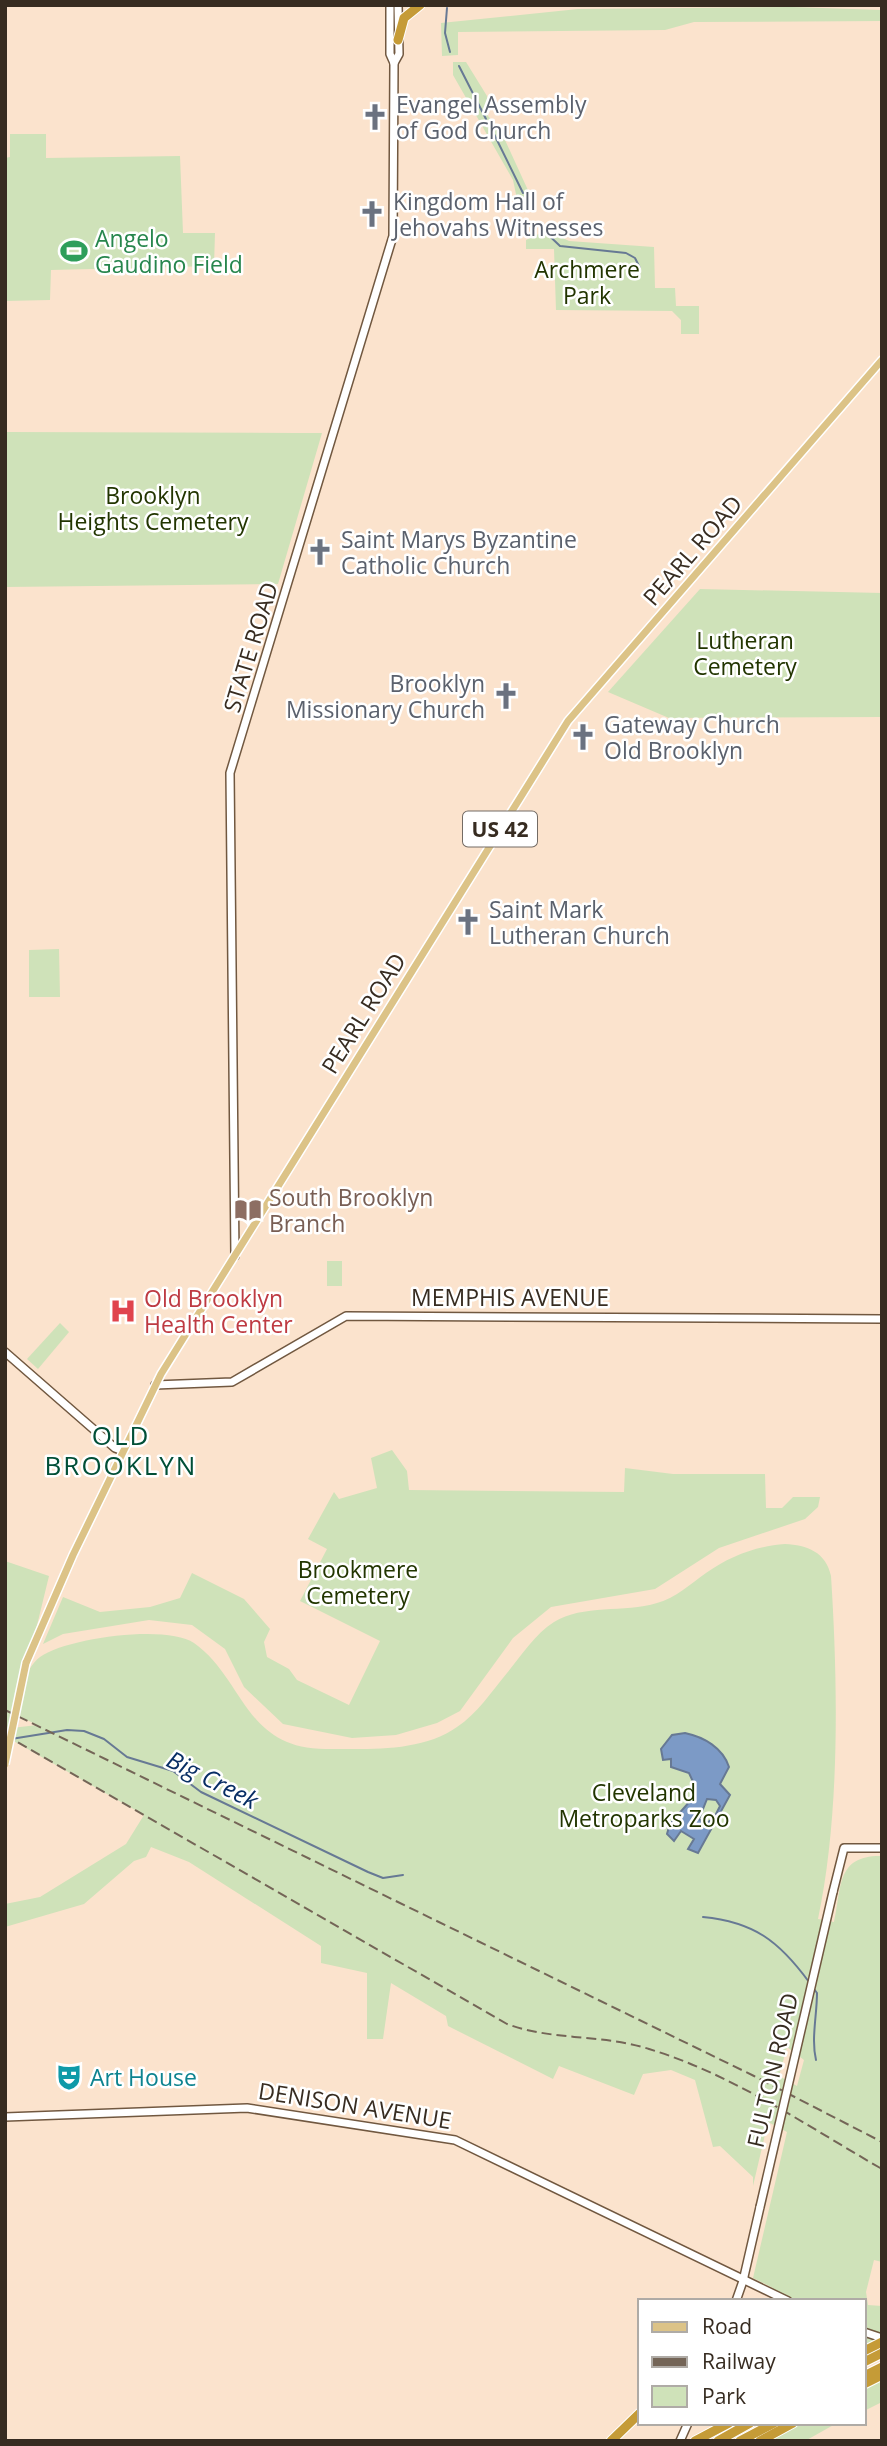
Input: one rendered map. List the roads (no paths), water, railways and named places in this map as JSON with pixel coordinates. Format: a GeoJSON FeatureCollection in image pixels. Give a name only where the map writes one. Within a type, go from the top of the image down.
{"type":"FeatureCollection","features":[{"type":"Feature","properties":{"kind":"highway"},"geometry":{"type":"LineString","coordinates":[[398,40],[404,18],[420,5]]}},
{"type":"Feature","properties":{"kind":"highway"},"geometry":{"type":"LineString","coordinates":[[866,2347],[882,2340]]}},
{"type":"Feature","properties":{"kind":"highway"},"geometry":{"type":"LineString","coordinates":[[866,2361],[882,2353]]}},
{"type":"Feature","properties":{"kind":"highway"},"geometry":{"type":"LineString","coordinates":[[866,2375],[882,2367]]}},
{"type":"Feature","properties":{"kind":"highway"},"geometry":{"type":"LineString","coordinates":[[866,2383],[882,2375]]}},
{"type":"Feature","properties":{"kind":"highway"},"geometry":{"type":"LineString","coordinates":[[611,2441],[638,2415]]}},
{"type":"Feature","properties":{"kind":"highway"},"geometry":{"type":"LineString","coordinates":[[695,2441],[725,2425]]}},
{"type":"Feature","properties":{"kind":"highway"},"geometry":{"type":"LineString","coordinates":[[718,2441],[746,2425]]}},
{"type":"Feature","properties":{"kind":"highway"},"geometry":{"type":"LineString","coordinates":[[740,2441],[770,2425]]}},
{"type":"Feature","properties":{"kind":"highway"},"geometry":{"type":"LineString","coordinates":[[760,2441],[791,2425]]}},
{"type":"Feature","properties":{"kind":"highway"},"geometry":{"type":"LineString","coordinates":[[769,2441],[792,2425]]}},
{"type":"Feature","properties":{"kind":"main road","name":"STATE ROAD"},"geometry":{"type":"LineString","coordinates":[[235,1256],[230,773],[393,236],[394,62],[390,54],[390,5]]}},
{"type":"Feature","properties":{"kind":"main road","name":"STATE ROAD"},"geometry":{"type":"LineString","coordinates":[[394,62],[399,54],[398,5]]}},
{"type":"Feature","properties":{"kind":"main road","name":"PEARL ROAD"},"geometry":{"type":"LineString","coordinates":[[5,1764],[26,1663],[54,1596],[155,1385],[568,720],[882,360]]}},
{"type":"Feature","properties":{"kind":"main road","name":"MEMPHIS AVENUE"},"geometry":{"type":"LineString","coordinates":[[155,1385],[232,1382],[346,1316],[882,1319]]}},
{"type":"Feature","properties":{"kind":"main road"},"geometry":{"type":"LineString","coordinates":[[5,1352],[115,1448],[123,1451]]}},
{"type":"Feature","properties":{"kind":"main road","name":"FULTON ROAD"},"geometry":{"type":"LineString","coordinates":[[737,2299],[844,1848],[882,1848]]}},
{"type":"Feature","properties":{"kind":"main road","name":"DENISON AVENUE"},"geometry":{"type":"LineString","coordinates":[[5,2117],[247,2108],[455,2140],[784,2299]]}},
{"type":"Feature","properties":{"kind":"main road"},"geometry":{"type":"LineString","coordinates":[[866,2333],[882,2340]]}},
{"type":"Feature","properties":{"kind":"main road"},"geometry":{"type":"LineString","coordinates":[[680,2441],[687,2425]]}},
{"type":"Feature","properties":{"kind":"water"},"geometry":{"type":"Polygon","coordinates":[[[685,1733],[699,1737],[722,1754],[729,1767],[720,1784],[730,1795],[698,1853],[688,1849],[694,1839],[681,1831],[674,1841],[667,1834],[673,1821],[691,1799],[695,1786],[689,1773],[671,1767],[671,1759],[663,1760],[661,1749],[672,1735],[685,1733]],[[707,1799],[699,1819],[705,1824],[714,1818],[720,1806],[716,1800],[707,1799]]]}},
{"type":"Feature","properties":{"kind":"waterway"},"geometry":{"type":"LineString","coordinates":[[447,8],[445,33],[450,52]]}},
{"type":"Feature","properties":{"kind":"waterway"},"geometry":{"type":"LineString","coordinates":[[459,66],[486,119]]}},
{"type":"Feature","properties":{"kind":"waterway"},"geometry":{"type":"LineString","coordinates":[[494,134],[523,193]]}},
{"type":"Feature","properties":{"kind":"waterway"},"geometry":{"type":"LineString","coordinates":[[539,226],[560,246],[626,253],[635,258],[640,268]]}},
{"type":"Feature","properties":{"kind":"waterway","name":"Big Creek"},"geometry":{"type":"LineString","coordinates":[[11,1739],[67,1730],[84,1731],[104,1739],[127,1757],[173,1771],[201,1792],[368,1872],[383,1878],[403,1875]]}},
{"type":"Feature","properties":{"kind":"waterway","name":"Big Creek"},"geometry":{"type":"LineString","coordinates":[[703,1917],[737,1924],[764,1936],[787,1955],[809,1982]]}},
{"type":"Feature","properties":{"kind":"waterway","name":"Big Creek"},"geometry":{"type":"LineString","coordinates":[[814,1989],[817,1993],[814,2035],[816,2060]]}},
{"type":"Feature","properties":{"kind":"railway"},"geometry":{"type":"LineString","coordinates":[[5,1710],[754,2076],[882,2142]]}},
{"type":"Feature","properties":{"kind":"railway"},"geometry":{"type":"LineString","coordinates":[[5,1735],[507,2024],[542,2033],[632,2044],[680,2060],[768,2102],[882,2169]]}},
{"type":"Feature","properties":{"kind":"place","name":"Evangel Assembly of God Church"},"geometry":{"type":"Point","coordinates":[375,117]}},
{"type":"Feature","properties":{"kind":"place","name":"Kingdom Hall of Jehovahs Witnesses"},"geometry":{"type":"Point","coordinates":[372,214]}},
{"type":"Feature","properties":{"kind":"place","name":"Angelo Gaudino Field"},"geometry":{"type":"Point","coordinates":[74,251]}},
{"type":"Feature","properties":{"kind":"place","name":"Saint Marys Byzantine Catholic Church"},"geometry":{"type":"Point","coordinates":[320,552]}},
{"type":"Feature","properties":{"kind":"place","name":"Brooklyn Missionary Church"},"geometry":{"type":"Point","coordinates":[506,696]}},
{"type":"Feature","properties":{"kind":"place","name":"Gateway Church Old Brooklyn"},"geometry":{"type":"Point","coordinates":[583,737]}},
{"type":"Feature","properties":{"kind":"place","name":"Saint Mark Lutheran Church"},"geometry":{"type":"Point","coordinates":[468,922]}},
{"type":"Feature","properties":{"kind":"place","name":"South Brooklyn Branch"},"geometry":{"type":"Point","coordinates":[248,1210]}},
{"type":"Feature","properties":{"kind":"place","name":"Old Brooklyn Health Center"},"geometry":{"type":"Point","coordinates":[123,1311]}},
{"type":"Feature","properties":{"kind":"place","name":"Art House"},"geometry":{"type":"Point","coordinates":[69,2077]}},
{"type":"Feature","properties":{"kind":"district","name":"OLD BROOKLYN"},"geometry":{"type":"Point","coordinates":[121,1450]}},
{"type":"Feature","properties":{"kind":"park label","name":"Archmere Park"},"geometry":{"type":"Point","coordinates":[587,282]}},
{"type":"Feature","properties":{"kind":"park label","name":"Brooklyn Heights Cemetery"},"geometry":{"type":"Point","coordinates":[153,508]}},
{"type":"Feature","properties":{"kind":"park label","name":"Lutheran Cemetery"},"geometry":{"type":"Point","coordinates":[745,653]}},
{"type":"Feature","properties":{"kind":"park label","name":"Brookmere Cemetery"},"geometry":{"type":"Point","coordinates":[358,1582]}},
{"type":"Feature","properties":{"kind":"park label","name":"Cleveland Metroparks Zoo"},"geometry":{"type":"Point","coordinates":[644,1805]}}]}
